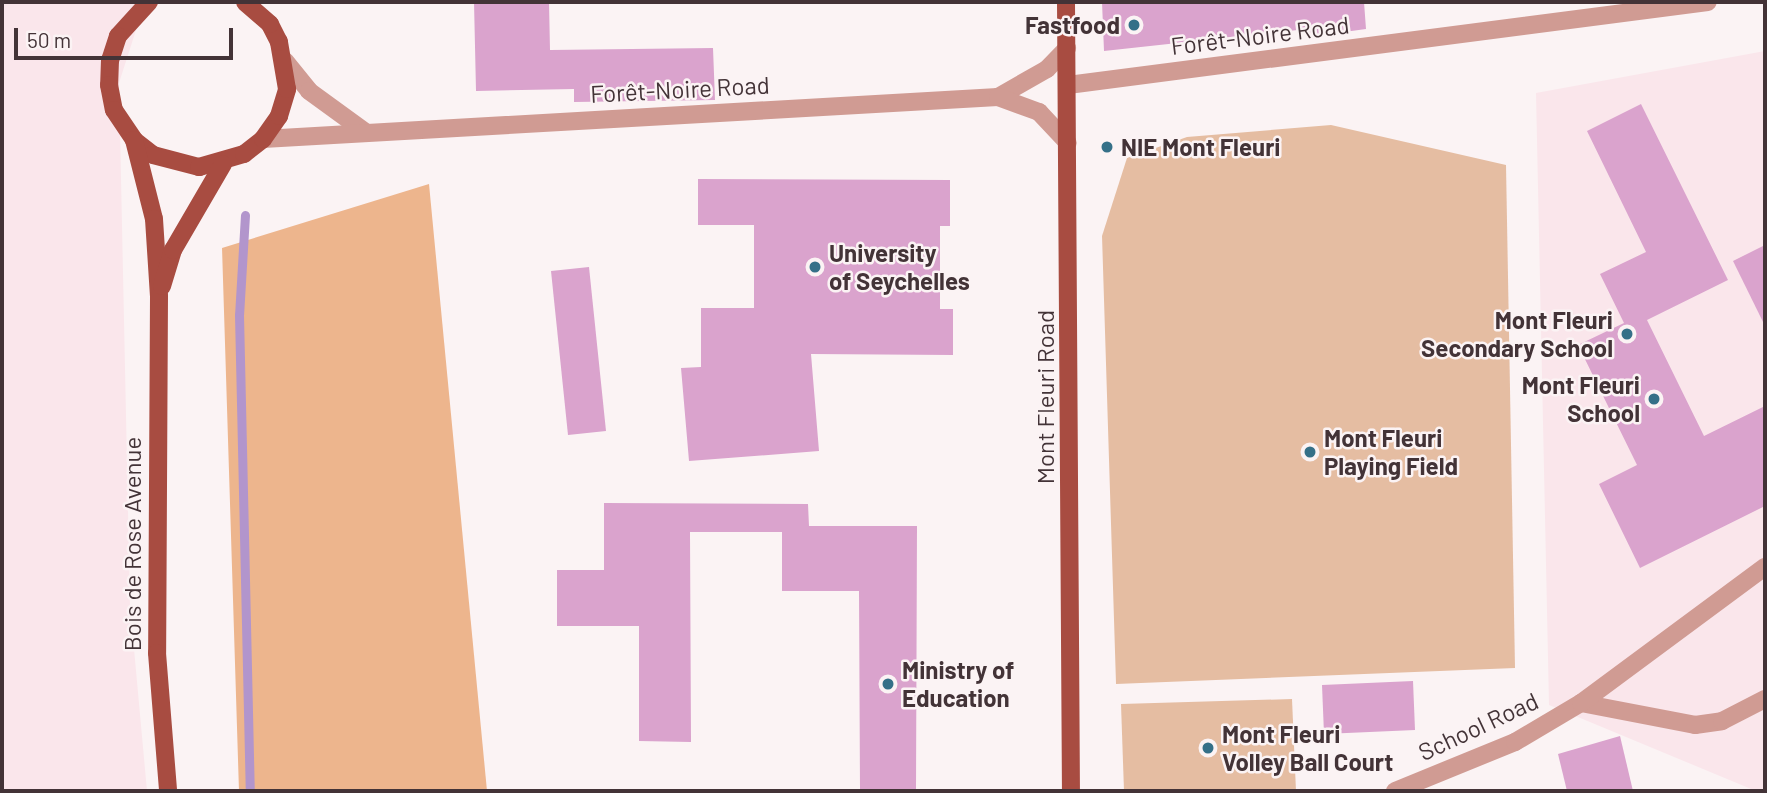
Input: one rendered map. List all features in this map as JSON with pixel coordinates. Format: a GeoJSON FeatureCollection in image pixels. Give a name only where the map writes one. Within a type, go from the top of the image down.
{"type":"FeatureCollection","features":[{"type":"Feature","properties":{"kind":"main road"},"geometry":{"type":"LineString","coordinates":[[149,2],[118,36],[110,60],[108,85],[114,110],[134,140],[175,164],[223,164],[263,139],[279,116],[284,98],[285,61],[270,24],[244,2]]}},
{"type":"Feature","properties":{"kind":"main road","name":"Mont Fleuri Road"},"geometry":{"type":"LineString","coordinates":[[1066,2],[1071,791]]}},
{"type":"Feature","properties":{"kind":"main road","name":"Bois de Rose Avenue"},"geometry":{"type":"LineString","coordinates":[[134,140],[154,219],[159,296],[157,639],[167,791]]}},
{"type":"Feature","properties":{"kind":"main road","name":"Bois de Rose Avenue"},"geometry":{"type":"LineString","coordinates":[[159,296],[178,239],[223,164]]}},
{"type":"Feature","properties":{"kind":"street","name":"Forêt-Noire Road"},"geometry":{"type":"LineString","coordinates":[[1068,85],[1708,2]]}},
{"type":"Feature","properties":{"kind":"street","name":"Forêt-Noire Road"},"geometry":{"type":"LineString","coordinates":[[998,97],[1047,69],[1067,48]]}},
{"type":"Feature","properties":{"kind":"street"},"geometry":{"type":"LineString","coordinates":[[285,61],[309,91],[364,131]]}},
{"type":"Feature","properties":{"kind":"street","name":"Forêt-Noire Road"},"geometry":{"type":"LineString","coordinates":[[263,139],[364,131],[998,97],[1039,112],[1068,144]]}},
{"type":"Feature","properties":{"kind":"street","name":"School Road"},"geometry":{"type":"LineString","coordinates":[[1395,791],[1515,742],[1581,703],[1765,567]]}},
{"type":"Feature","properties":{"kind":"street"},"geometry":{"type":"LineString","coordinates":[[1581,703],[1695,725],[1722,721],[1765,698]]}},
{"type":"Feature","properties":{"kind":"shaded area"},"geometry":{"type":"Polygon","coordinates":[[[2,2],[145,2],[119,83],[130,605],[147,791],[2,791],[2,2]]]}},
{"type":"Feature","properties":{"kind":"shaded area","name":"Mont Fleuri School"},"geometry":{"type":"Polygon","coordinates":[[[1765,51],[1765,791],[1756,791],[1549,705],[1536,93],[1765,51]]]}},
{"type":"Feature","properties":{"kind":"shaded area","name":"Mont Fleuri Playing Field"},"geometry":{"type":"Polygon","coordinates":[[[1331,125],[1506,165],[1515,668],[1116,684],[1102,236],[1127,158],[1187,137],[1331,125]]]}},
{"type":"Feature","properties":{"kind":"shaded area"},"geometry":{"type":"Polygon","coordinates":[[[429,184],[487,791],[239,791],[222,248],[429,184]]]}},
{"type":"Feature","properties":{"kind":"shaded area","name":"Mont Fleuri Volley Ball Court"},"geometry":{"type":"Polygon","coordinates":[[[1292,699],[1296,791],[1124,791],[1121,704],[1292,699]]]}},
{"type":"Feature","properties":{"kind":"building"},"geometry":{"type":"Polygon","coordinates":[[[474,2],[549,2],[550,50],[713,48],[715,100],[574,102],[574,89],[476,91],[474,2]]]}},
{"type":"Feature","properties":{"kind":"building"},"geometry":{"type":"Polygon","coordinates":[[[1102,2],[1364,2],[1366,29],[1308,37],[1307,29],[1104,51],[1102,2]]]}},
{"type":"Feature","properties":{"kind":"building","name":"Mont Fleuri Secondary School"},"geometry":{"type":"Polygon","coordinates":[[[1641,104],[1728,280],[1647,320],[1704,436],[1765,406],[1765,506],[1640,568],[1599,484],[1637,465],[1578,345],[1624,323],[1600,274],[1646,252],[1587,131],[1641,104]]]}},
{"type":"Feature","properties":{"kind":"building","name":"University of Seychelles"},"geometry":{"type":"Polygon","coordinates":[[[698,179],[950,180],[950,226],[940,226],[940,309],[953,309],[953,355],[811,354],[819,451],[689,461],[681,368],[701,367],[701,308],[754,308],[754,225],[698,225],[698,179]]]}},
{"type":"Feature","properties":{"kind":"building"},"geometry":{"type":"Polygon","coordinates":[[[1765,245],[1765,326],[1733,261],[1765,245]]]}},
{"type":"Feature","properties":{"kind":"building"},"geometry":{"type":"Polygon","coordinates":[[[589,267],[606,431],[568,435],[551,271],[589,267]]]}},
{"type":"Feature","properties":{"kind":"building","name":"Ministry of Education"},"geometry":{"type":"Polygon","coordinates":[[[604,503],[808,504],[809,526],[917,526],[916,791],[860,791],[859,591],[782,591],[782,532],[690,532],[691,742],[639,741],[639,626],[557,626],[557,570],[604,570],[604,503]]]}},
{"type":"Feature","properties":{"kind":"building"},"geometry":{"type":"Polygon","coordinates":[[[1413,681],[1415,730],[1324,734],[1322,685],[1413,681]]]}},
{"type":"Feature","properties":{"kind":"building"},"geometry":{"type":"Polygon","coordinates":[[[1620,736],[1633,791],[1567,791],[1558,754],[1620,736]]]}},
{"type":"Feature","properties":{"kind":"waterway"},"geometry":{"type":"LineString","coordinates":[[245,215],[239,315],[250,791]]}},
{"type":"Feature","properties":{"kind":"place","name":"Fastfood"},"geometry":{"type":"Point","coordinates":[1134,25]}},
{"type":"Feature","properties":{"kind":"place","name":"NIE Mont Fleuri"},"geometry":{"type":"Point","coordinates":[1107,147]}},
{"type":"Feature","properties":{"kind":"place","name":"University of Seychelles"},"geometry":{"type":"Point","coordinates":[815,267]}},
{"type":"Feature","properties":{"kind":"place","name":"Mont Fleuri Secondary School"},"geometry":{"type":"Point","coordinates":[1627,334]}},
{"type":"Feature","properties":{"kind":"place","name":"Mont Fleuri School"},"geometry":{"type":"Point","coordinates":[1654,399]}},
{"type":"Feature","properties":{"kind":"place","name":"Mont Fleuri Playing Field"},"geometry":{"type":"Point","coordinates":[1310,452]}},
{"type":"Feature","properties":{"kind":"place","name":"Ministry of Education"},"geometry":{"type":"Point","coordinates":[888,684]}},
{"type":"Feature","properties":{"kind":"place","name":"Mont Fleuri Volley Ball Court"},"geometry":{"type":"Point","coordinates":[1208,748]}}]}
